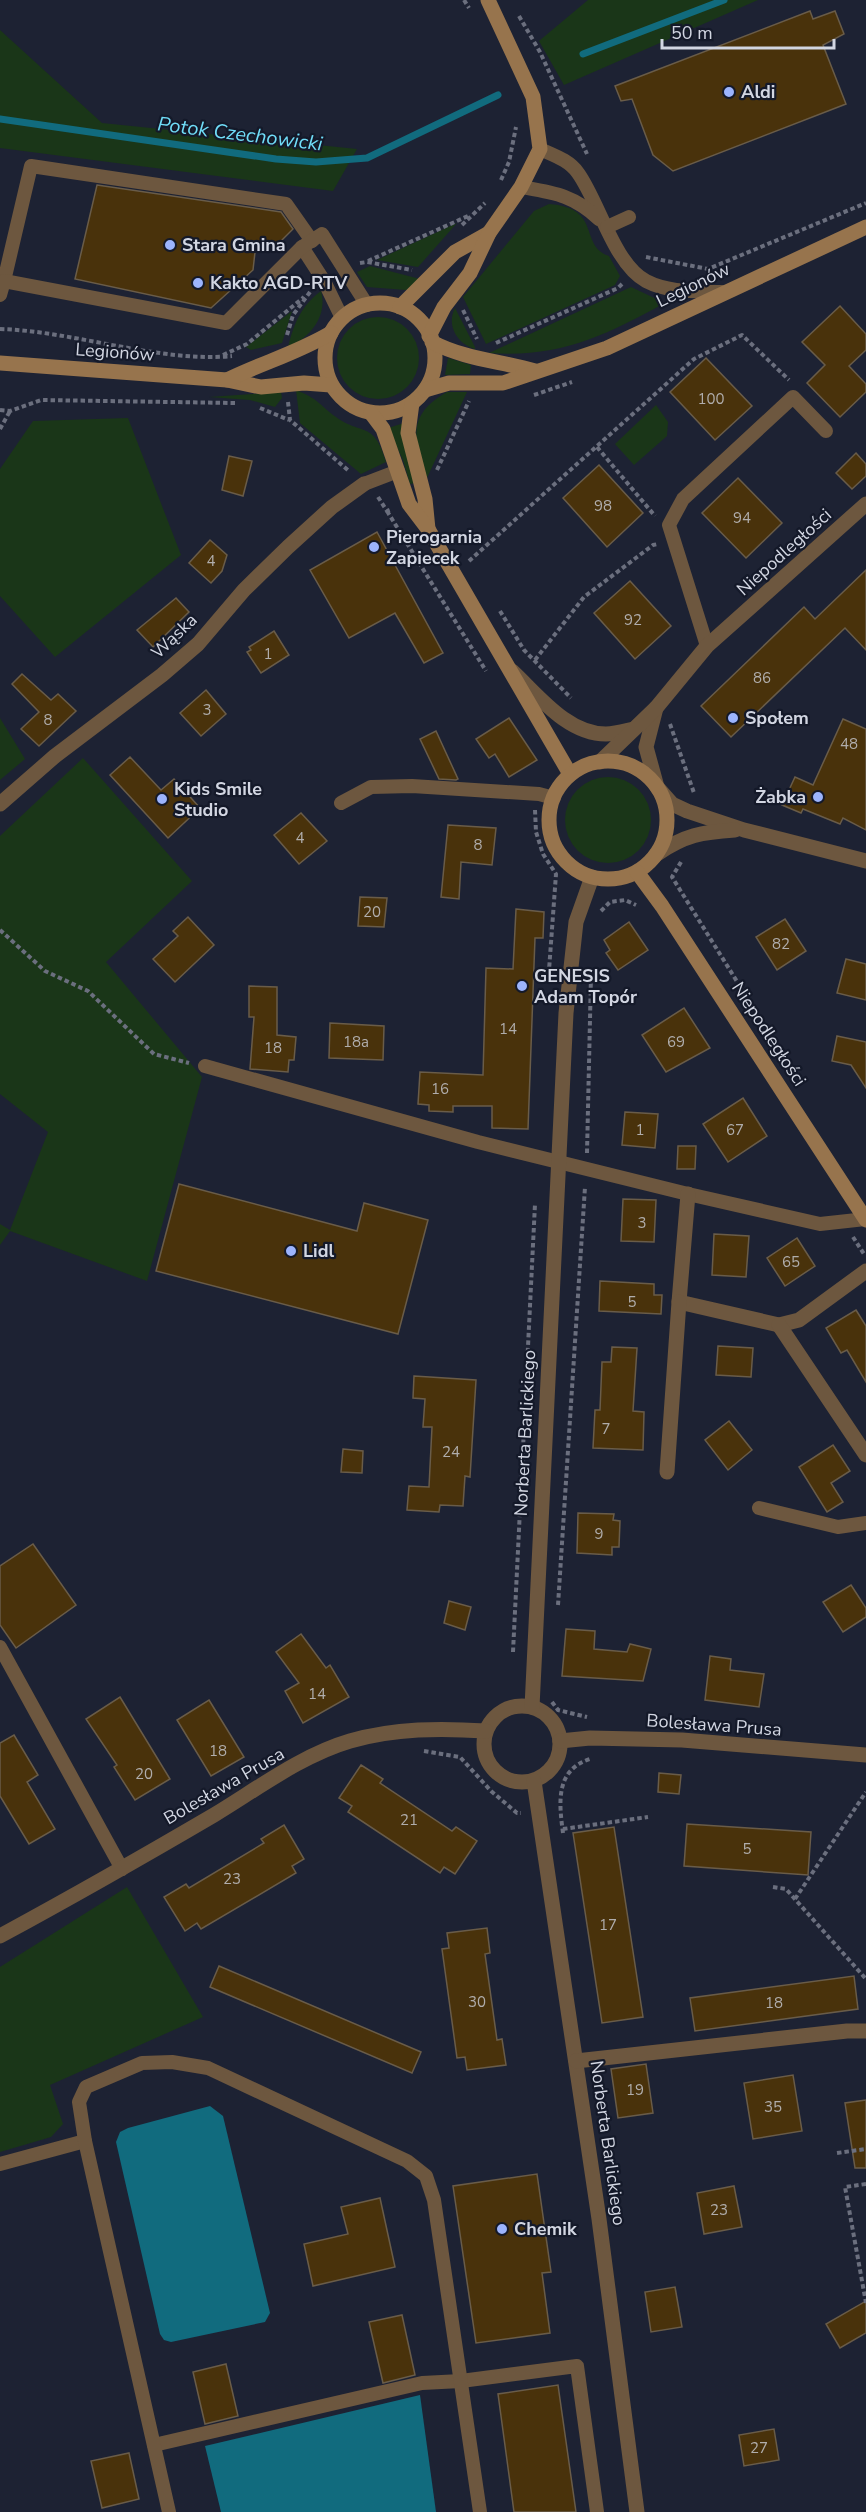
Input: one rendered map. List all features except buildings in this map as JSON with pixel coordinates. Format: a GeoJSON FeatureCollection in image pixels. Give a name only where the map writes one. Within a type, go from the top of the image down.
{"type":"FeatureCollection","features":[{"type":"Feature","properties":{"kind":"street"},"geometry":{"type":"LineString","coordinates":[[431,339],[444,307],[470,273],[489,233],[521,187],[540,149],[533,97],[488,0]]}},
{"type":"Feature","properties":{"kind":"street","name":"Legionów"},"geometry":{"type":"LineString","coordinates":[[425,390],[449,383],[502,383],[606,348],[866,226]]}},
{"type":"Feature","properties":{"kind":"street"},"geometry":{"type":"LineString","coordinates":[[400,307],[455,252],[489,233]]}},
{"type":"Feature","properties":{"kind":"street"},"geometry":{"type":"LineString","coordinates":[[384,303],[400,307],[415,316],[431,339],[435,358],[432,375],[425,390],[411,403],[385,413],[371,413],[355,408],[341,398],[331,385],[325,369],[325,351],[331,333],[342,318],[367,305],[384,303]]}},
{"type":"Feature","properties":{"kind":"street"},"geometry":{"type":"LineString","coordinates":[[227,380],[256,366],[301,351],[331,333]]}},
{"type":"Feature","properties":{"kind":"street"},"geometry":{"type":"LineString","coordinates":[[431,339],[465,357],[503,362],[535,371]]}},
{"type":"Feature","properties":{"kind":"street","name":"Legionów"},"geometry":{"type":"LineString","coordinates":[[0,363],[227,380],[261,387],[304,383],[331,385]]}},
{"type":"Feature","properties":{"kind":"street"},"geometry":{"type":"LineString","coordinates":[[411,403],[408,433],[425,499],[428,530]]}},
{"type":"Feature","properties":{"kind":"street"},"geometry":{"type":"LineString","coordinates":[[371,413],[382,429],[409,504],[428,530],[570,774]]}},
{"type":"Feature","properties":{"kind":"street","name":"Wąska"},"geometry":{"type":"LineString","coordinates":[[0,804],[55,756],[162,675],[198,644],[244,590],[288,547],[332,507],[364,484]]}},
{"type":"Feature","properties":{"kind":"street","name":"Niepodległości"},"geometry":{"type":"LineString","coordinates":[[600,762],[656,708],[707,646],[866,504]]}},
{"type":"Feature","properties":{"kind":"street"},"geometry":{"type":"LineString","coordinates":[[508,667],[558,715],[584,730],[606,734],[634,729]]}},
{"type":"Feature","properties":{"kind":"street","name":"Niepodległości"},"geometry":{"type":"LineString","coordinates":[[656,708],[646,747],[657,787]]}},
{"type":"Feature","properties":{"kind":"street"},"geometry":{"type":"LineString","coordinates":[[744,830],[680,838],[637,872],[610,880],[592,877],[570,866],[557,850],[549,831],[547,796],[558,789],[570,774],[600,762],[622,762],[657,787],[672,804],[687,811],[744,830],[866,861]]}},
{"type":"Feature","properties":{"kind":"street"},"geometry":{"type":"LineString","coordinates":[[657,787],[667,809],[668,825],[657,854]]}},
{"type":"Feature","properties":{"kind":"street","name":"Niepodległości"},"geometry":{"type":"LineString","coordinates":[[637,872],[662,906],[866,1220]]}},
{"type":"Feature","properties":{"kind":"street","name":"Norberta Barlickiego"},"geometry":{"type":"LineString","coordinates":[[532,1707],[566,1013],[576,922],[592,877]]}},
{"type":"Feature","properties":{"kind":"street"},"geometry":{"type":"LineString","coordinates":[[667,1472],[688,1194]]}},
{"type":"Feature","properties":{"kind":"street"},"geometry":{"type":"LineString","coordinates":[[679,1302],[779,1324],[799,1320],[866,1271]]}},
{"type":"Feature","properties":{"kind":"street"},"geometry":{"type":"LineString","coordinates":[[779,1324],[866,1455]]}},
{"type":"Feature","properties":{"kind":"street"},"geometry":{"type":"LineString","coordinates":[[521,1706],[532,1707],[552,1720],[560,1741],[554,1766],[534,1781],[510,1780],[491,1766],[485,1755],[486,1731],[499,1713],[521,1706]]}},
{"type":"Feature","properties":{"kind":"street","name":"Bolesława Prusa"},"geometry":{"type":"LineString","coordinates":[[0,1936],[122,1869],[332,1747],[380,1734],[408,1731],[439,1728],[486,1731]]}},
{"type":"Feature","properties":{"kind":"street","name":"Bolesława Prusa"},"geometry":{"type":"LineString","coordinates":[[560,1741],[590,1738],[682,1740],[866,1755]]}},
{"type":"Feature","properties":{"kind":"street","name":"Norberta Barlickiego"},"geometry":{"type":"LineString","coordinates":[[534,1781],[576,2061],[637,2512]]}},
{"type":"Feature","properties":{"kind":"street"},"geometry":{"type":"LineString","coordinates":[[576,2061],[847,2031],[866,2031]]}},
{"type":"Feature","properties":{"kind":"lane"},"geometry":{"type":"LineString","coordinates":[[540,149],[560,157],[577,171],[625,261],[644,280],[670,290],[722,292]]}},
{"type":"Feature","properties":{"kind":"lane"},"geometry":{"type":"LineString","coordinates":[[0,295],[31,166],[286,204],[312,241],[367,305]]}},
{"type":"Feature","properties":{"kind":"lane"},"geometry":{"type":"LineString","coordinates":[[521,187],[567,196],[584,206],[607,226]]}},
{"type":"Feature","properties":{"kind":"lane"},"geometry":{"type":"LineString","coordinates":[[607,226],[629,217]]}},
{"type":"Feature","properties":{"kind":"lane"},"geometry":{"type":"LineString","coordinates":[[3,281],[225,323],[312,241]]}},
{"type":"Feature","properties":{"kind":"lane"},"geometry":{"type":"LineString","coordinates":[[312,241],[324,281],[342,318]]}},
{"type":"Feature","properties":{"kind":"lane"},"geometry":{"type":"LineString","coordinates":[[707,646],[669,525],[683,499],[793,397],[826,431]]}},
{"type":"Feature","properties":{"kind":"lane"},"geometry":{"type":"LineString","coordinates":[[364,484],[398,471]]}},
{"type":"Feature","properties":{"kind":"lane"},"geometry":{"type":"LineString","coordinates":[[341,803],[371,787],[412,786],[547,796]]}},
{"type":"Feature","properties":{"kind":"lane"},"geometry":{"type":"LineString","coordinates":[[205,1066],[478,1142],[688,1194],[820,1224],[866,1220]]}},
{"type":"Feature","properties":{"kind":"lane"},"geometry":{"type":"LineString","coordinates":[[759,1508],[838,1527],[866,1523]]}},
{"type":"Feature","properties":{"kind":"lane"},"geometry":{"type":"LineString","coordinates":[[0,1647],[122,1869]]}},
{"type":"Feature","properties":{"kind":"lane"},"geometry":{"type":"LineString","coordinates":[[169,2512],[85,2140],[79,2102],[86,2087],[142,2063],[172,2062],[208,2068],[407,2161],[426,2176],[435,2199],[480,2512]]}},
{"type":"Feature","properties":{"kind":"lane"},"geometry":{"type":"LineString","coordinates":[[0,2164],[85,2140]]}},
{"type":"Feature","properties":{"kind":"lane"},"geometry":{"type":"LineString","coordinates":[[154,2445],[422,2383],[461,2381],[577,2366],[597,2512]]}},
{"type":"Feature","properties":{"kind":"path"},"geometry":{"type":"LineString","coordinates":[[464,0],[470,10]]}},
{"type":"Feature","properties":{"kind":"path"},"geometry":{"type":"LineString","coordinates":[[514,9],[540,52],[592,165]]}},
{"type":"Feature","properties":{"kind":"path"},"geometry":{"type":"LineString","coordinates":[[497,187],[509,162],[516,123]]}},
{"type":"Feature","properties":{"kind":"path"},"geometry":{"type":"LineString","coordinates":[[367,262],[471,214],[491,195]]}},
{"type":"Feature","properties":{"kind":"path"},"geometry":{"type":"LineString","coordinates":[[218,357],[247,344],[307,295]]}},
{"type":"Feature","properties":{"kind":"path"},"geometry":{"type":"LineString","coordinates":[[0,328],[218,357],[238,355]]}},
{"type":"Feature","properties":{"kind":"path"},"geometry":{"type":"LineString","coordinates":[[469,561],[694,359],[742,335],[793,384],[793,397]]}},
{"type":"Feature","properties":{"kind":"path"},"geometry":{"type":"LineString","coordinates":[[0,410],[10,411],[41,400],[242,403]]}},
{"type":"Feature","properties":{"kind":"path"},"geometry":{"type":"LineString","coordinates":[[250,405],[266,409],[290,420]]}},
{"type":"Feature","properties":{"kind":"path"},"geometry":{"type":"LineString","coordinates":[[0,429],[10,411]]}},
{"type":"Feature","properties":{"kind":"path"},"geometry":{"type":"LineString","coordinates":[[597,447],[658,520]]}},
{"type":"Feature","properties":{"kind":"path"},"geometry":{"type":"LineString","coordinates":[[653,545],[654,536]]}},
{"type":"Feature","properties":{"kind":"path"},"geometry":{"type":"LineString","coordinates":[[534,661],[584,597],[653,545],[674,540]]}},
{"type":"Feature","properties":{"kind":"path"},"geometry":{"type":"LineString","coordinates":[[464,552],[475,571]]}},
{"type":"Feature","properties":{"kind":"path"},"geometry":{"type":"LineString","coordinates":[[494,601],[524,650],[576,704]]}},
{"type":"Feature","properties":{"kind":"path"},"geometry":{"type":"LineString","coordinates":[[656,708],[672,725],[696,801]]}},
{"type":"Feature","properties":{"kind":"path"},"geometry":{"type":"LineString","coordinates":[[547,796],[535,807],[536,832],[543,854],[556,874],[547,995]]}},
{"type":"Feature","properties":{"kind":"path"},"geometry":{"type":"LineString","coordinates":[[685,857],[672,877],[751,1004]]}},
{"type":"Feature","properties":{"kind":"path"},"geometry":{"type":"LineString","coordinates":[[598,919],[600,912],[610,902],[633,902],[642,913]]}},
{"type":"Feature","properties":{"kind":"path"},"geometry":{"type":"LineString","coordinates":[[0,930],[45,971],[88,991],[154,1054],[205,1066]]}},
{"type":"Feature","properties":{"kind":"path"},"geometry":{"type":"LineString","coordinates":[[558,1612],[586,1167],[591,972]]}},
{"type":"Feature","properties":{"kind":"path"},"geometry":{"type":"LineString","coordinates":[[513,1656],[536,1198]]}},
{"type":"Feature","properties":{"kind":"path"},"geometry":{"type":"LineString","coordinates":[[843,1222],[866,1257]]}},
{"type":"Feature","properties":{"kind":"path"},"geometry":{"type":"LineString","coordinates":[[553,1693],[552,1704],[558,1710],[574,1716],[592,1718]]}},
{"type":"Feature","properties":{"kind":"path"},"geometry":{"type":"LineString","coordinates":[[414,1751],[460,1757],[491,1791],[517,1813],[561,1808],[560,1793],[564,1780],[573,1767],[588,1759],[598,1758]]}},
{"type":"Feature","properties":{"kind":"path"},"geometry":{"type":"LineString","coordinates":[[795,1899],[866,1792]]}},
{"type":"Feature","properties":{"kind":"path"},"geometry":{"type":"LineString","coordinates":[[563,1829],[648,1817]]}},
{"type":"Feature","properties":{"kind":"path"},"geometry":{"type":"LineString","coordinates":[[773,1887],[786,1889],[866,1979]]}},
{"type":"Feature","properties":{"kind":"path"},"geometry":{"type":"LineString","coordinates":[[837,2153],[866,2149]]}},
{"type":"Feature","properties":{"kind":"path"},"geometry":{"type":"LineString","coordinates":[[866,2184],[845,2187],[866,2303]]}},
{"type":"Feature","properties":{"kind":"green space"},"geometry":{"type":"Polygon","coordinates":[[[588,0],[758,0],[564,85],[539,41],[588,0]]]}},
{"type":"Feature","properties":{"kind":"green space"},"geometry":{"type":"Polygon","coordinates":[[[0,30],[102,123],[357,149],[333,191],[0,148],[0,30]]]}},
{"type":"Feature","properties":{"kind":"green space"},"geometry":{"type":"Polygon","coordinates":[[[549,204],[566,207],[577,212],[584,219],[594,244],[609,256],[620,276],[615,285],[486,344],[463,297],[534,211],[549,204]]]}},
{"type":"Feature","properties":{"kind":"green space"},"geometry":{"type":"Polygon","coordinates":[[[457,223],[418,267],[377,260],[457,223]]]}},
{"type":"Feature","properties":{"kind":"green space"},"geometry":{"type":"Polygon","coordinates":[[[370,266],[420,279],[406,290],[367,287],[357,272],[370,266]]]}},
{"type":"Feature","properties":{"kind":"green space"},"geometry":{"type":"Polygon","coordinates":[[[631,287],[665,303],[601,335],[560,348],[514,354],[489,353],[631,287]]]}},
{"type":"Feature","properties":{"kind":"green space"},"geometry":{"type":"Polygon","coordinates":[[[321,291],[322,309],[315,325],[303,338],[288,347],[299,316],[308,303],[321,291]]]}},
{"type":"Feature","properties":{"kind":"green space"},"geometry":{"type":"Polygon","coordinates":[[[455,308],[475,349],[463,343],[455,333],[452,321],[455,308]]]}},
{"type":"Feature","properties":{"kind":"green space"},"geometry":{"type":"Polygon","coordinates":[[[292,311],[282,343],[251,350],[246,347],[292,311]]]}},
{"type":"Feature","properties":{"kind":"green space"},"geometry":{"type":"Polygon","coordinates":[[[378,317],[394,321],[407,329],[415,342],[419,358],[415,374],[407,387],[394,395],[378,399],[362,395],[349,387],[341,374],[337,358],[341,342],[349,329],[362,321],[378,317]]]}},
{"type":"Feature","properties":{"kind":"green space"},"geometry":{"type":"Polygon","coordinates":[[[448,358],[471,365],[470,374],[445,375],[448,358]]]}},
{"type":"Feature","properties":{"kind":"green space"},"geometry":{"type":"Polygon","coordinates":[[[296,390],[314,399],[345,423],[372,434],[386,462],[361,474],[300,423],[296,390]]]}},
{"type":"Feature","properties":{"kind":"green space"},"geometry":{"type":"Polygon","coordinates":[[[281,392],[282,398],[275,407],[250,400],[209,397],[281,392]]]}},
{"type":"Feature","properties":{"kind":"green space"},"geometry":{"type":"Polygon","coordinates":[[[447,392],[467,392],[426,480],[417,440],[419,420],[424,410],[447,392]]]}},
{"type":"Feature","properties":{"kind":"green space"},"geometry":{"type":"Polygon","coordinates":[[[656,405],[668,422],[667,436],[634,465],[615,444],[656,405]]]}},
{"type":"Feature","properties":{"kind":"green space"},"geometry":{"type":"Polygon","coordinates":[[[128,418],[181,555],[55,657],[0,596],[0,469],[33,421],[128,418]]]}},
{"type":"Feature","properties":{"kind":"green space"},"geometry":{"type":"Polygon","coordinates":[[[404,423],[415,483],[410,484],[403,460],[388,428],[404,423]]]}},
{"type":"Feature","properties":{"kind":"green space"},"geometry":{"type":"Polygon","coordinates":[[[0,718],[25,759],[0,780],[0,718]]]}},
{"type":"Feature","properties":{"kind":"green space"},"geometry":{"type":"Polygon","coordinates":[[[83,758],[192,881],[106,962],[202,1077],[147,1281],[10,1231],[0,1245],[0,1224],[10,1230],[48,1132],[0,1094],[0,836],[83,758]]]}},
{"type":"Feature","properties":{"kind":"green space"},"geometry":{"type":"Polygon","coordinates":[[[608,777],[624,781],[638,790],[647,804],[651,820],[647,836],[638,850],[624,859],[608,863],[592,859],[578,850],[569,836],[565,820],[569,804],[578,790],[592,781],[608,777]]]}},
{"type":"Feature","properties":{"kind":"green space"},"geometry":{"type":"Polygon","coordinates":[[[127,1887],[203,2017],[50,2085],[63,2124],[51,2137],[0,2152],[0,1967],[127,1887]]]}},
{"type":"Feature","properties":{"kind":"water"},"geometry":{"type":"Polygon","coordinates":[[[210,2106],[223,2116],[270,2313],[265,2322],[171,2342],[164,2340],[160,2334],[116,2142],[120,2132],[128,2128],[210,2106]]]}},
{"type":"Feature","properties":{"kind":"water"},"geometry":{"type":"Polygon","coordinates":[[[420,2395],[436,2512],[221,2512],[205,2446],[420,2395]]]}},
{"type":"Feature","properties":{"kind":"waterway","name":"Potok Czechowicki"},"geometry":{"type":"LineString","coordinates":[[583,54],[724,0]]}},
{"type":"Feature","properties":{"kind":"waterway","name":"Potok Czechowicki"},"geometry":{"type":"LineString","coordinates":[[0,119],[276,159],[316,162],[367,158],[498,95]]}},
{"type":"Feature","properties":{"kind":"place","name":"Aldi"},"geometry":{"type":"Point","coordinates":[729,92]}},
{"type":"Feature","properties":{"kind":"place","name":"Stara Gmina"},"geometry":{"type":"Point","coordinates":[170,245]}},
{"type":"Feature","properties":{"kind":"place","name":"Kakto AGD-RTV"},"geometry":{"type":"Point","coordinates":[198,283]}},
{"type":"Feature","properties":{"kind":"place","name":"Pierogarnia Zapiecek"},"geometry":{"type":"Point","coordinates":[374,547]}},
{"type":"Feature","properties":{"kind":"place","name":"Społem"},"geometry":{"type":"Point","coordinates":[733,718]}},
{"type":"Feature","properties":{"kind":"place","name":"Żabka"},"geometry":{"type":"Point","coordinates":[818,797]}},
{"type":"Feature","properties":{"kind":"place","name":"Kids Smile Studio"},"geometry":{"type":"Point","coordinates":[162,799]}},
{"type":"Feature","properties":{"kind":"place","name":"GENESIS Adam Topór"},"geometry":{"type":"Point","coordinates":[522,986]}},
{"type":"Feature","properties":{"kind":"place","name":"Lidl"},"geometry":{"type":"Point","coordinates":[291,1251]}},
{"type":"Feature","properties":{"kind":"place","name":"Chemik"},"geometry":{"type":"Point","coordinates":[502,2229]}}]}
